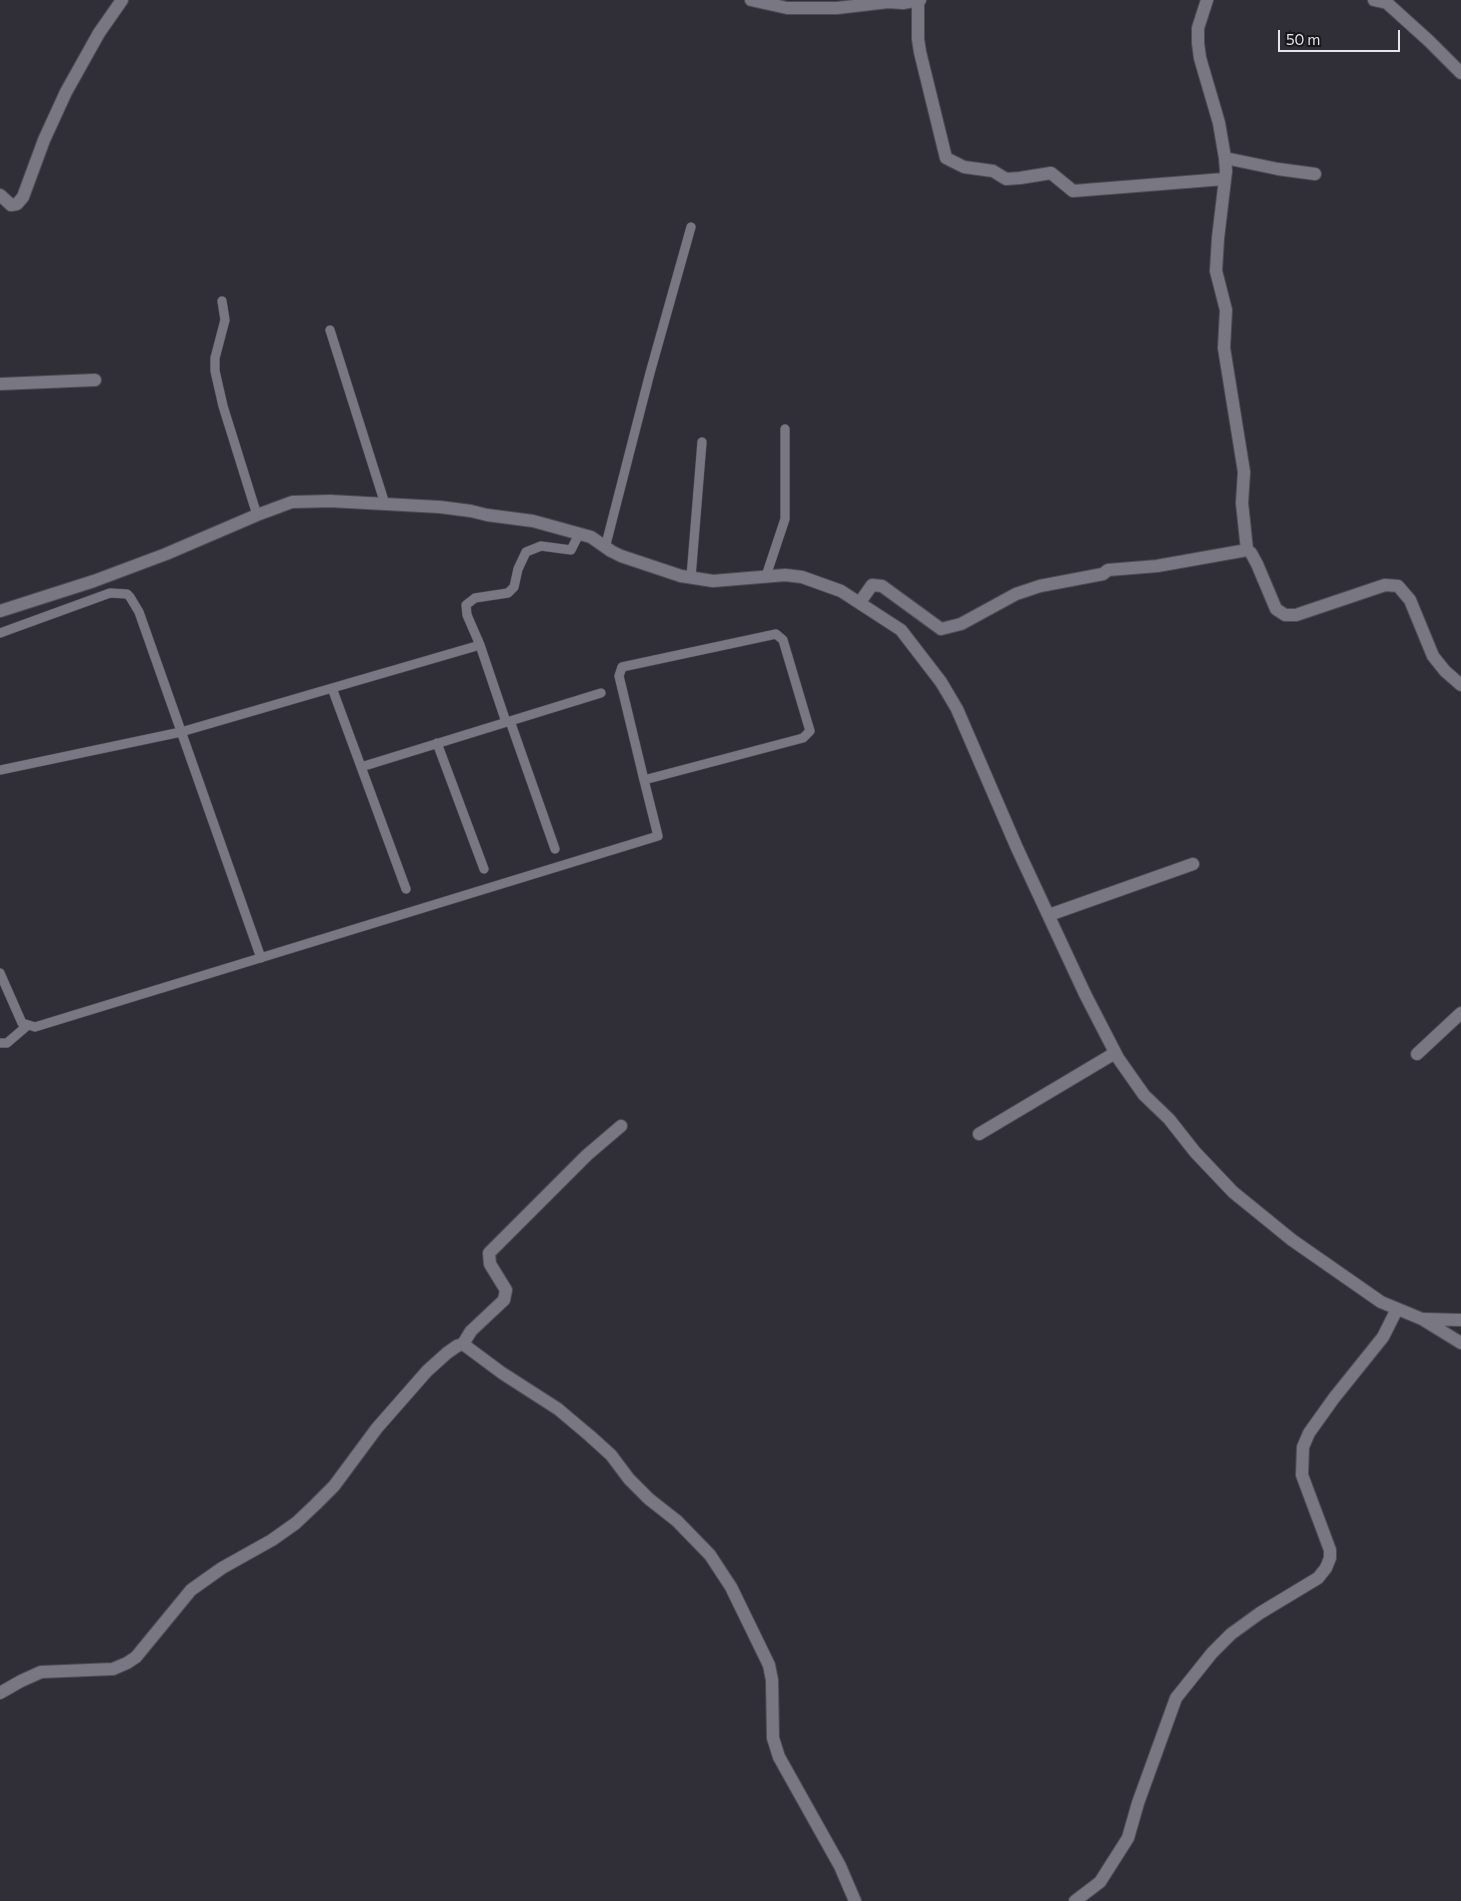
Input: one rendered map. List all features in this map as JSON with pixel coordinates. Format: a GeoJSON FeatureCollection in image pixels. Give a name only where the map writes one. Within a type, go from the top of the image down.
{"type":"FeatureCollection","features":[{"type":"Feature","properties":{"kind":"street"},"geometry":{"type":"LineString","coordinates":[[0,195],[11,205],[17,204],[23,197],[44,140],[66,92],[99,33],[122,0]]}},
{"type":"Feature","properties":{"kind":"street"},"geometry":{"type":"LineString","coordinates":[[751,0],[787,8],[837,8],[888,2],[904,3],[919,0],[918,39],[920,52],[946,158],[964,167],[993,171],[1006,179],[1051,172],[1073,191],[1224,179]]}},
{"type":"Feature","properties":{"kind":"street"},"geometry":{"type":"LineString","coordinates":[[1207,0],[1198,28],[1198,43],[1225,158],[1216,271],[1226,310],[1224,348],[1244,472],[1242,503],[1248,550],[1257,564],[1276,609],[1285,615],[1296,615],[1385,585],[1398,586],[1410,600],[1433,656],[1445,671],[1461,685]]}},
{"type":"Feature","properties":{"kind":"street"},"geometry":{"type":"LineString","coordinates":[[1374,0],[1387,3],[1429,41],[1461,74]]}},
{"type":"Feature","properties":{"kind":"street"},"geometry":{"type":"LineString","coordinates":[[1225,158],[1278,169],[1315,174]]}},
{"type":"Feature","properties":{"kind":"street"},"geometry":{"type":"LineString","coordinates":[[0,384],[95,380]]}},
{"type":"Feature","properties":{"kind":"street"},"geometry":{"type":"LineString","coordinates":[[0,611],[85,584],[166,554],[292,502],[330,501],[472,510],[487,515],[533,522],[579,534],[591,538],[605,548],[629,559],[681,576],[713,580],[785,575],[802,577],[841,591],[901,630],[941,682],[957,709],[998,807],[1115,1052],[1144,1095],[1169,1119],[1195,1152],[1234,1192],[1300,1246],[1381,1302],[1422,1319],[1461,1343]]}},
{"type":"Feature","properties":{"kind":"street"},"geometry":{"type":"LineString","coordinates":[[860,602],[872,585],[882,586],[941,629],[961,624],[1016,594],[1040,586],[1103,574],[1108,570],[1157,566],[1248,550]]}},
{"type":"Feature","properties":{"kind":"street"},"geometry":{"type":"LineString","coordinates":[[1049,915],[1193,864]]}},
{"type":"Feature","properties":{"kind":"street"},"geometry":{"type":"LineString","coordinates":[[1417,1054],[1461,1013]]}},
{"type":"Feature","properties":{"kind":"street"},"geometry":{"type":"LineString","coordinates":[[979,1134],[1115,1052]]}},
{"type":"Feature","properties":{"kind":"street"},"geometry":{"type":"LineString","coordinates":[[0,1693],[41,1672],[113,1669],[128,1663],[136,1657],[191,1590],[222,1568],[272,1540],[296,1523],[334,1486],[377,1428],[427,1372],[446,1353],[463,1344],[471,1331],[504,1300],[506,1290],[490,1264],[489,1253],[587,1155],[621,1126]]}},
{"type":"Feature","properties":{"kind":"street"},"geometry":{"type":"LineString","coordinates":[[1075,1901],[1100,1882],[1128,1838],[1138,1803],[1176,1698],[1212,1653],[1231,1634],[1260,1613],[1318,1578],[1326,1568],[1330,1558],[1330,1550],[1302,1474],[1303,1447],[1309,1433],[1334,1398],[1383,1337],[1397,1309]]}},
{"type":"Feature","properties":{"kind":"street"},"geometry":{"type":"LineString","coordinates":[[1422,1319],[1461,1320]]}},
{"type":"Feature","properties":{"kind":"street"},"geometry":{"type":"LineString","coordinates":[[463,1344],[502,1373],[558,1410],[590,1436],[611,1455],[629,1479],[649,1500],[677,1521],[710,1555],[731,1587],[769,1665],[772,1680],[771,1710],[773,1738],[779,1757],[840,1866],[855,1901]]}},
{"type":"Feature","properties":{"kind":"lane"},"geometry":{"type":"LineString","coordinates":[[605,548],[650,373],[691,227]]}},
{"type":"Feature","properties":{"kind":"lane"},"geometry":{"type":"LineString","coordinates":[[222,300],[225,320],[215,358],[215,371],[223,406],[257,515]]}},
{"type":"Feature","properties":{"kind":"lane"},"geometry":{"type":"LineString","coordinates":[[330,330],[385,504]]}},
{"type":"Feature","properties":{"kind":"lane"},"geometry":{"type":"LineString","coordinates":[[766,576],[785,519],[785,429]]}},
{"type":"Feature","properties":{"kind":"lane"},"geometry":{"type":"LineString","coordinates":[[692,577],[702,442]]}},
{"type":"Feature","properties":{"kind":"lane"},"geometry":{"type":"LineString","coordinates":[[555,849],[480,645],[467,616],[466,605],[476,598],[508,593],[514,588],[518,569],[526,552],[541,546],[571,550],[579,534]]}},
{"type":"Feature","properties":{"kind":"lane"},"geometry":{"type":"LineString","coordinates":[[0,633],[110,593],[127,594],[139,612],[261,958]]}},
{"type":"Feature","properties":{"kind":"lane"},"geometry":{"type":"LineString","coordinates":[[0,972],[22,1023],[35,1027],[658,836],[644,780],[619,676],[622,667],[776,634],[783,640],[810,731],[803,738],[644,780]]}},
{"type":"Feature","properties":{"kind":"lane"},"geometry":{"type":"LineString","coordinates":[[0,770],[181,732],[480,645]]}},
{"type":"Feature","properties":{"kind":"lane"},"geometry":{"type":"LineString","coordinates":[[332,688],[406,889]]}},
{"type":"Feature","properties":{"kind":"lane"},"geometry":{"type":"LineString","coordinates":[[361,766],[600,693]]}},
{"type":"Feature","properties":{"kind":"lane"},"geometry":{"type":"LineString","coordinates":[[437,743],[484,869]]}},
{"type":"Feature","properties":{"kind":"lane"},"geometry":{"type":"LineString","coordinates":[[0,1042],[7,1043],[28,1025]]}}]}
